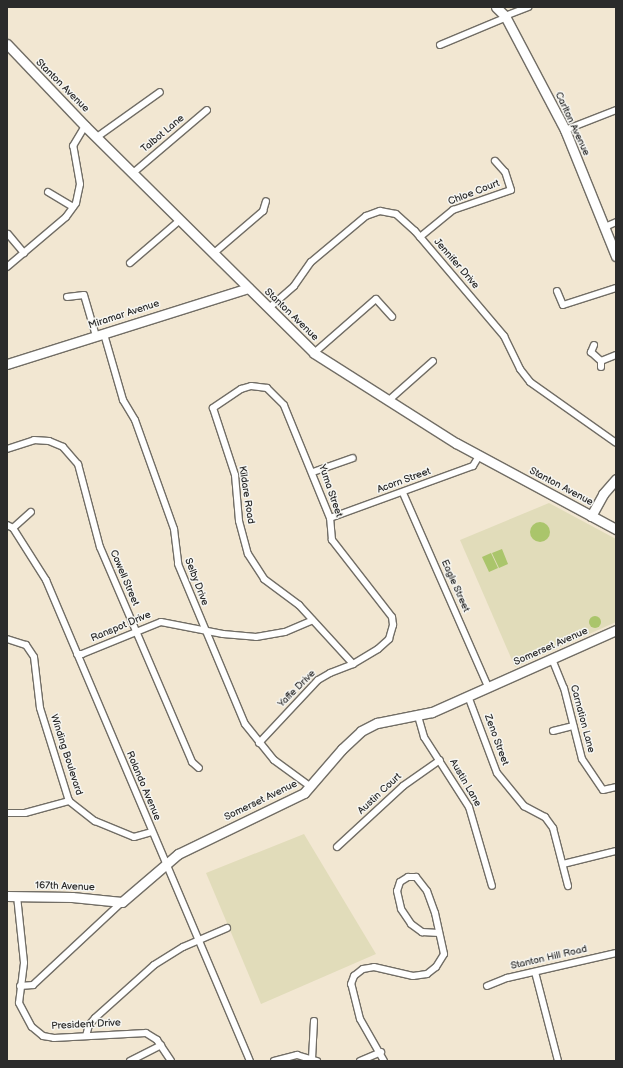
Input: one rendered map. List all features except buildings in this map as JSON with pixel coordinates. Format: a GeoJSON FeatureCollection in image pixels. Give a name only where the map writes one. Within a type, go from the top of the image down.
{"type":"FeatureCollection","features":[{"type":"Feature","properties":{"kind":"street","name":"Carlton Avenue"},"geometry":{"type":"LineString","coordinates":[[496,7],[505,17],[565,130],[616,256]]}},
{"type":"Feature","properties":{"kind":"street"},"geometry":{"type":"LineString","coordinates":[[440,45],[528,7]]}},
{"type":"Feature","properties":{"kind":"street","name":"Stanton Avenue"},"geometry":{"type":"LineString","coordinates":[[7,44],[85,126],[314,352],[388,401],[479,456],[616,529]]}},
{"type":"Feature","properties":{"kind":"street"},"geometry":{"type":"LineString","coordinates":[[97,137],[160,92]]}},
{"type":"Feature","properties":{"kind":"street","name":"Talbot Lane"},"geometry":{"type":"LineString","coordinates":[[133,172],[207,110]]}},
{"type":"Feature","properties":{"kind":"street"},"geometry":{"type":"LineString","coordinates":[[565,130],[616,110]]}},
{"type":"Feature","properties":{"kind":"street"},"geometry":{"type":"LineString","coordinates":[[7,266],[24,254],[73,207],[80,188],[73,146],[85,126]]}},
{"type":"Feature","properties":{"kind":"street","name":"Chloe Court"},"geometry":{"type":"LineString","coordinates":[[420,237],[453,210],[511,190],[505,172],[495,161]]}},
{"type":"Feature","properties":{"kind":"street"},"geometry":{"type":"LineString","coordinates":[[48,192],[73,207]]}},
{"type":"Feature","properties":{"kind":"street"},"geometry":{"type":"LineString","coordinates":[[214,254],[263,211],[266,201]]}},
{"type":"Feature","properties":{"kind":"street","name":"Jennifer Drive"},"geometry":{"type":"LineString","coordinates":[[269,308],[294,286],[311,262],[371,213],[385,211],[396,214],[420,237],[504,336],[520,369],[530,382],[616,443]]}},
{"type":"Feature","properties":{"kind":"street"},"geometry":{"type":"LineString","coordinates":[[130,263],[180,220]]}},
{"type":"Feature","properties":{"kind":"street"},"geometry":{"type":"LineString","coordinates":[[604,227],[616,222]]}},
{"type":"Feature","properties":{"kind":"street"},"geometry":{"type":"LineString","coordinates":[[8,234],[24,254]]}},
{"type":"Feature","properties":{"kind":"street","name":"Miramar Avenue"},"geometry":{"type":"LineString","coordinates":[[7,364],[248,288]]}},
{"type":"Feature","properties":{"kind":"street"},"geometry":{"type":"LineString","coordinates":[[557,291],[563,306],[616,288]]}},
{"type":"Feature","properties":{"kind":"street","name":"Selby Drive"},"geometry":{"type":"LineString","coordinates":[[66,297],[84,295],[123,400],[135,420],[174,529],[176,557],[204,629],[244,724],[259,743],[281,766],[307,782],[312,787]]}},
{"type":"Feature","properties":{"kind":"street"},"geometry":{"type":"LineString","coordinates":[[314,352],[376,299],[392,316]]}},
{"type":"Feature","properties":{"kind":"street"},"geometry":{"type":"LineString","coordinates":[[594,345],[591,352],[601,364],[616,355]]}},
{"type":"Feature","properties":{"kind":"street"},"geometry":{"type":"LineString","coordinates":[[388,401],[433,361]]}},
{"type":"Feature","properties":{"kind":"street","name":"Yuma Street"},"geometry":{"type":"LineString","coordinates":[[213,408],[241,388],[251,386],[267,388],[284,405],[313,472],[330,518],[332,540],[392,617],[392,633],[378,649]]}},
{"type":"Feature","properties":{"kind":"street","name":"Kildare Road"},"geometry":{"type":"LineString","coordinates":[[213,408],[235,474],[240,521],[252,562],[264,579],[299,605],[353,664]]}},
{"type":"Feature","properties":{"kind":"street","name":"Cowell Street"},"geometry":{"type":"LineString","coordinates":[[7,449],[34,440],[49,441],[63,448],[78,464],[100,548],[192,762],[199,768]]}},
{"type":"Feature","properties":{"kind":"street","name":"Acorn Street"},"geometry":{"type":"LineString","coordinates":[[330,518],[403,493],[473,466],[479,456]]}},
{"type":"Feature","properties":{"kind":"street"},"geometry":{"type":"LineString","coordinates":[[313,472],[353,458]]}},
{"type":"Feature","properties":{"kind":"street"},"geometry":{"type":"LineString","coordinates":[[592,516],[603,494],[616,479]]}},
{"type":"Feature","properties":{"kind":"street","name":"Eagle Street"},"geometry":{"type":"LineString","coordinates":[[403,493],[488,687]]}},
{"type":"Feature","properties":{"kind":"street"},"geometry":{"type":"LineString","coordinates":[[7,525],[13,528],[31,512]]}},
{"type":"Feature","properties":{"kind":"street","name":"Rolando Avenue"},"geometry":{"type":"LineString","coordinates":[[13,528],[46,580],[151,832],[166,863],[250,1061]]}},
{"type":"Feature","properties":{"kind":"street","name":"Ranspot Drive"},"geometry":{"type":"LineString","coordinates":[[77,654],[82,654],[136,630],[165,621],[223,634],[256,637],[285,632],[314,620]]}},
{"type":"Feature","properties":{"kind":"street","name":"Somerset Avenue"},"geometry":{"type":"LineString","coordinates":[[20,986],[33,985],[166,863],[200,842],[290,802],[312,787],[342,749],[361,731],[377,723],[418,716],[468,696],[616,630]]}},
{"type":"Feature","properties":{"kind":"street","name":"Winding Boulevard"},"geometry":{"type":"LineString","coordinates":[[7,639],[26,645],[34,656],[40,708],[69,801],[95,821],[134,837],[151,832]]}},
{"type":"Feature","properties":{"kind":"street","name":"Yaffe Drive"},"geometry":{"type":"LineString","coordinates":[[259,743],[318,680],[353,664],[378,649]]}},
{"type":"Feature","properties":{"kind":"street","name":"Carnation Lane"},"geometry":{"type":"LineString","coordinates":[[552,659],[564,688],[582,759],[602,790],[616,787]]}},
{"type":"Feature","properties":{"kind":"street","name":"Zeno Street"},"geometry":{"type":"LineString","coordinates":[[468,696],[495,769],[524,806],[545,817],[551,824],[568,886]]}},
{"type":"Feature","properties":{"kind":"street","name":"Austin Lane"},"geometry":{"type":"LineString","coordinates":[[418,716],[422,733],[469,807],[492,886]]}},
{"type":"Feature","properties":{"kind":"street"},"geometry":{"type":"LineString","coordinates":[[553,731],[573,726]]}},
{"type":"Feature","properties":{"kind":"street","name":"Austin Court"},"geometry":{"type":"LineString","coordinates":[[337,847],[403,786],[440,760]]}},
{"type":"Feature","properties":{"kind":"street"},"geometry":{"type":"LineString","coordinates":[[7,813],[25,813],[69,801]]}},
{"type":"Feature","properties":{"kind":"street"},"geometry":{"type":"LineString","coordinates":[[563,864],[616,851]]}},
{"type":"Feature","properties":{"kind":"street"},"geometry":{"type":"LineString","coordinates":[[384,1061],[381,1052],[360,1019],[351,984],[354,976],[363,969],[374,967],[413,976],[426,974],[436,967],[444,954],[435,912],[422,882],[416,878],[408,877],[400,882],[397,891],[401,909],[411,924],[422,932],[439,932]]}},
{"type":"Feature","properties":{"kind":"street","name":"167th Avenue"},"geometry":{"type":"LineString","coordinates":[[7,896],[72,897],[122,902]]}},
{"type":"Feature","properties":{"kind":"street","name":"President Drive"},"geometry":{"type":"LineString","coordinates":[[17,896],[24,963],[20,986],[21,1010],[38,1032],[54,1038],[146,1033],[161,1046],[171,1061]]}},
{"type":"Feature","properties":{"kind":"street"},"geometry":{"type":"LineString","coordinates":[[86,1036],[89,1025],[144,973],[178,950],[227,928]]}},
{"type":"Feature","properties":{"kind":"street","name":"Stanton Hill Road"},"geometry":{"type":"LineString","coordinates":[[487,986],[507,978],[616,953]]}},
{"type":"Feature","properties":{"kind":"street"},"geometry":{"type":"LineString","coordinates":[[535,972],[558,1061]]}},
{"type":"Feature","properties":{"kind":"street"},"geometry":{"type":"LineString","coordinates":[[274,1061],[297,1055],[314,1060],[314,1021]]}},
{"type":"Feature","properties":{"kind":"street"},"geometry":{"type":"LineString","coordinates":[[130,1061],[161,1046]]}},
{"type":"Feature","properties":{"kind":"street"},"geometry":{"type":"LineString","coordinates":[[360,1061],[381,1052]]}},
{"type":"Feature","properties":{"kind":"shaded area"},"geometry":{"type":"Polygon","coordinates":[[[549,503],[616,539],[616,622],[515,667],[460,540],[549,503]]]}},
{"type":"Feature","properties":{"kind":"shaded area"},"geometry":{"type":"Polygon","coordinates":[[[304,834],[376,954],[261,1004],[206,873],[304,834]]]}},
{"type":"Feature","properties":{"kind":"green space"},"geometry":{"type":"Polygon","coordinates":[[[540,522],[547,525],[550,532],[547,539],[540,542],[533,539],[530,532],[533,525],[540,522]]]}},
{"type":"Feature","properties":{"kind":"green space"},"geometry":{"type":"Polygon","coordinates":[[[502,549],[508,564],[499,568],[492,553],[502,549]]]}},
{"type":"Feature","properties":{"kind":"green space"},"geometry":{"type":"Polygon","coordinates":[[[491,553],[498,568],[489,572],[482,557],[491,553]]]}},
{"type":"Feature","properties":{"kind":"green space"},"geometry":{"type":"Polygon","coordinates":[[[597,616],[600,617],[600,627],[593,628],[590,627],[589,620],[590,617],[597,616]]]}}]}
